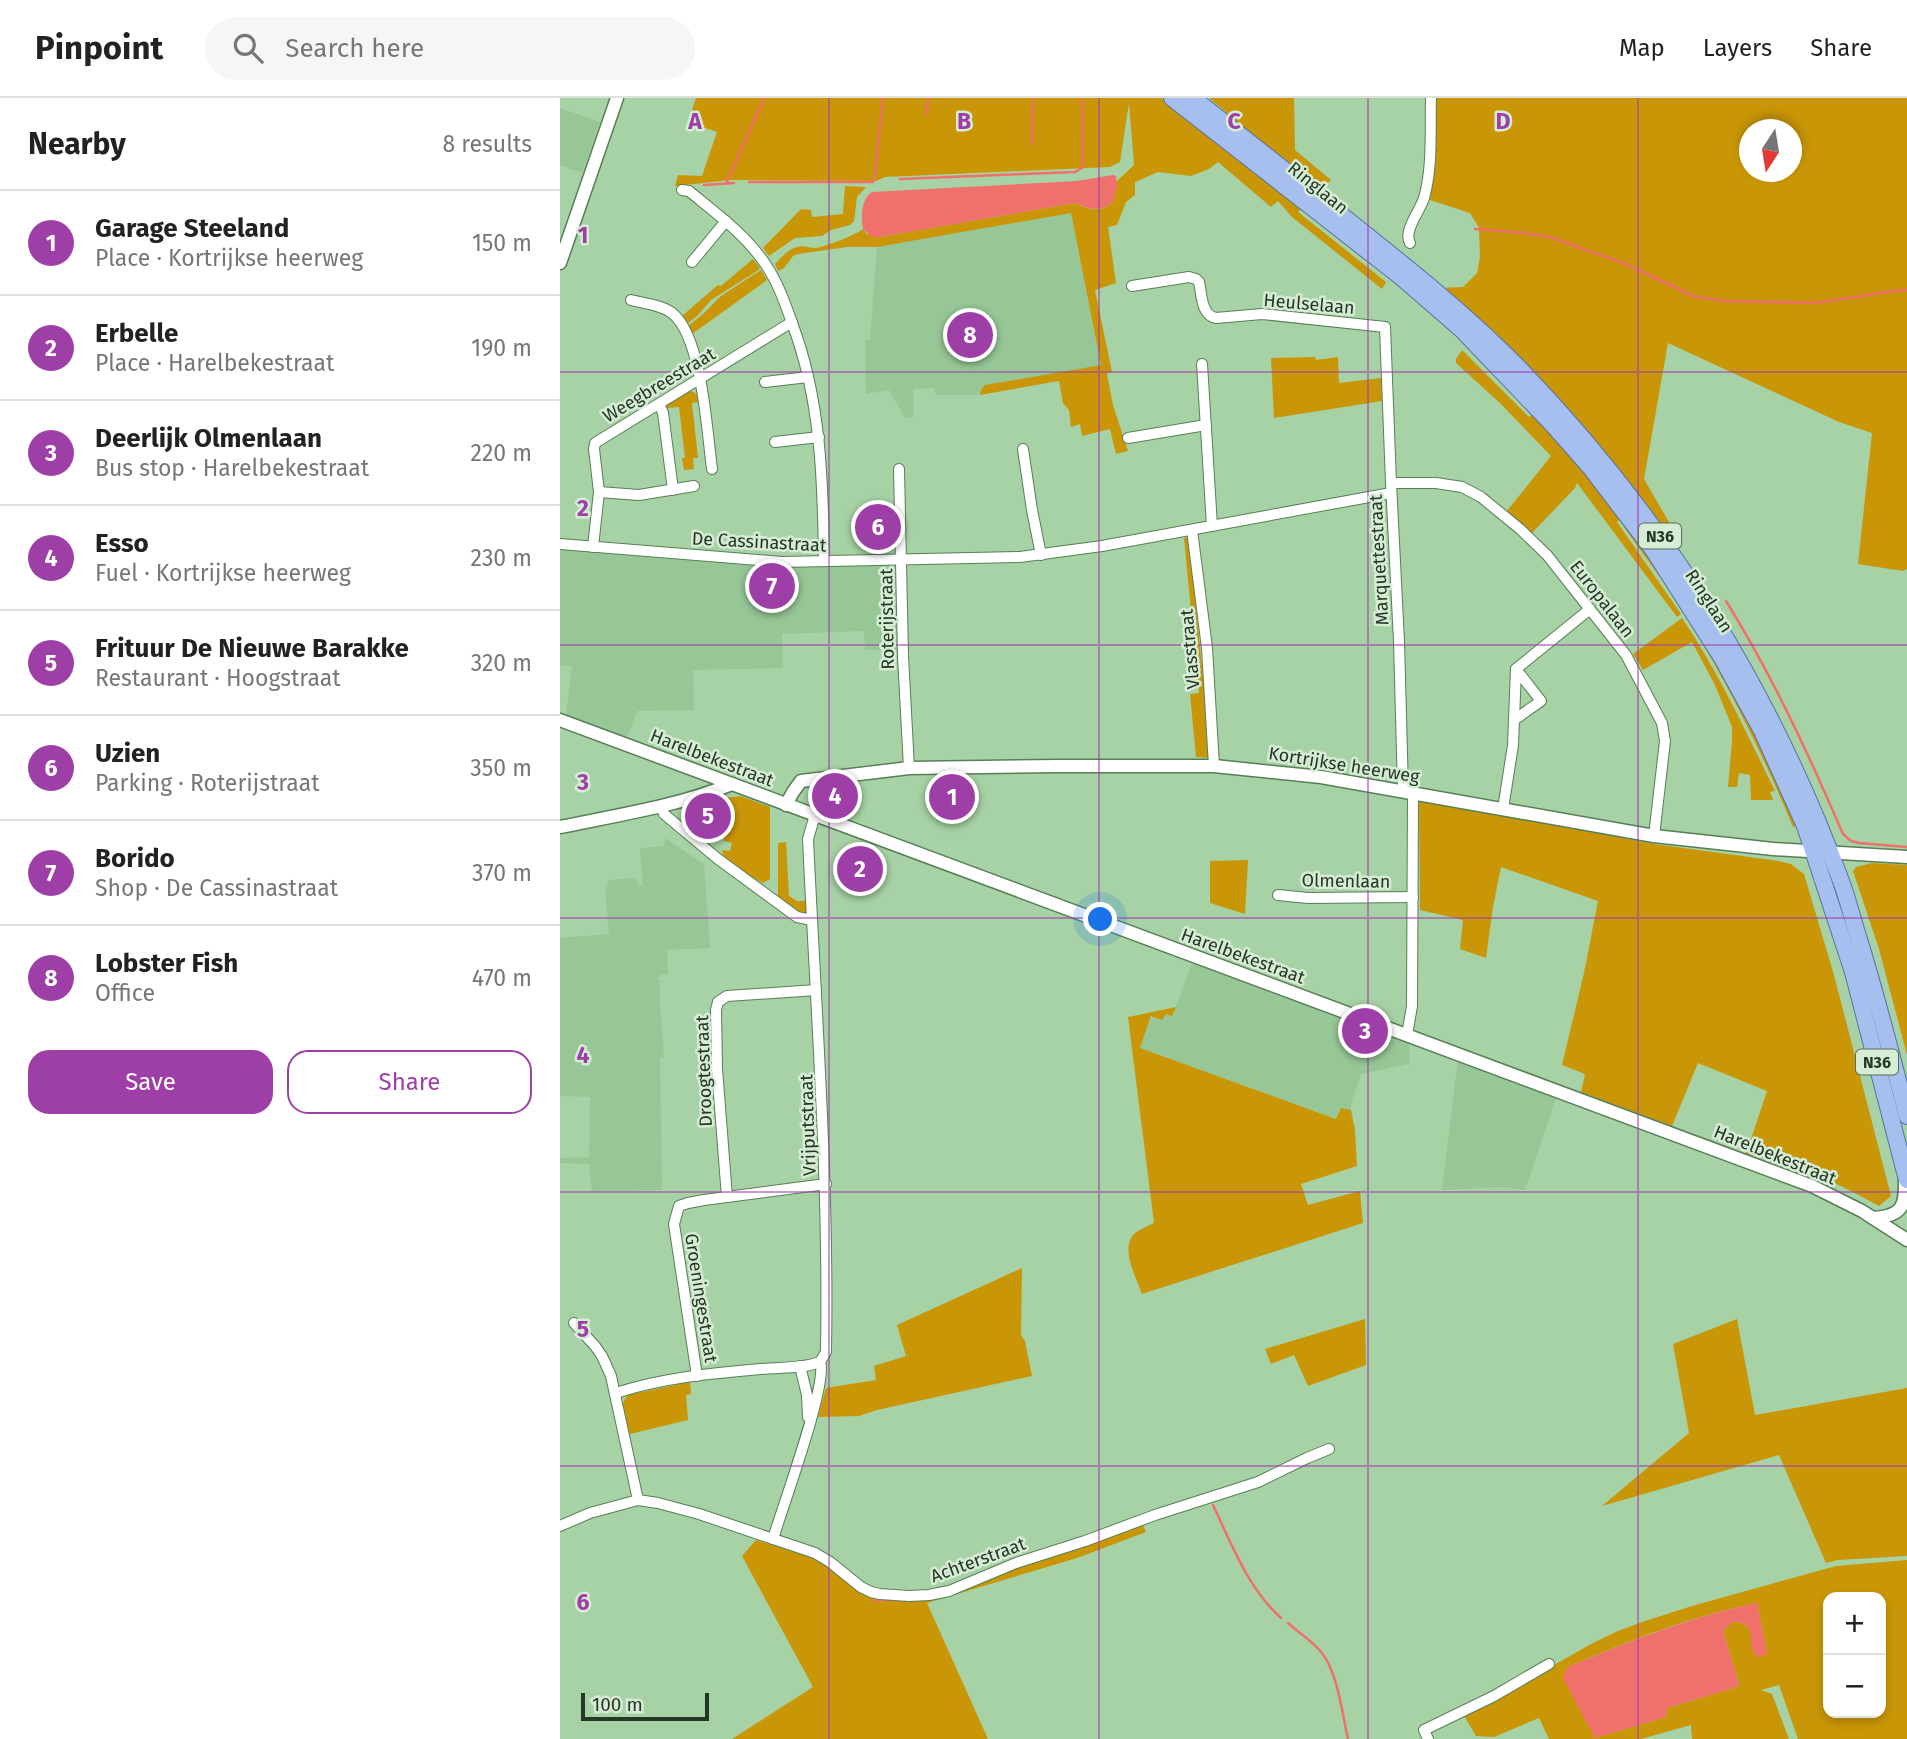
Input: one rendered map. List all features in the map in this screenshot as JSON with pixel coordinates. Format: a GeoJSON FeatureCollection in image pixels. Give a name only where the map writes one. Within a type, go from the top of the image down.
{"type":"FeatureCollection","features":[{"type":"Feature","properties":{"kind":"main road","name":"Ringlaan"},"geometry":{"type":"LineString","coordinates":[[1172,98],[1401,277],[1462,330],[1590,467],[1654,551],[1722,658],[1762,731],[1822,853],[1842,884],[1907,1116]]}},
{"type":"Feature","properties":{"kind":"main road","name":"Ringlaan"},"geometry":{"type":"LineString","coordinates":[[1193,98],[1393,256],[1518,367],[1608,469],[1682,568],[1721,628],[1755,688],[1794,767],[1822,853],[1906,1177]]}},
{"type":"Feature","properties":{"kind":"street"},"geometry":{"type":"LineString","coordinates":[[560,263],[617,98]]}},
{"type":"Feature","properties":{"kind":"street"},"geometry":{"type":"LineString","coordinates":[[1410,243],[1407,233],[1420,209],[1428,181],[1431,98]]}},
{"type":"Feature","properties":{"kind":"street"},"geometry":{"type":"LineString","coordinates":[[682,190],[689,191],[741,234],[765,265],[784,299],[808,377],[819,437],[824,561]]}},
{"type":"Feature","properties":{"kind":"street"},"geometry":{"type":"LineString","coordinates":[[692,262],[726,221]]}},
{"type":"Feature","properties":{"kind":"street","name":"Heulselaan"},"geometry":{"type":"LineString","coordinates":[[1132,286],[1189,277],[1196,279],[1206,313],[1216,318],[1262,314],[1385,327]]}},
{"type":"Feature","properties":{"kind":"street"},"geometry":{"type":"LineString","coordinates":[[631,300],[672,313],[684,327],[700,379],[712,469]]}},
{"type":"Feature","properties":{"kind":"street","name":"Weegbreestraat"},"geometry":{"type":"LineString","coordinates":[[593,547],[599,492],[595,443],[792,322]]}},
{"type":"Feature","properties":{"kind":"street","name":"Marquettestraat"},"geometry":{"type":"LineString","coordinates":[[1385,327],[1408,792]]}},
{"type":"Feature","properties":{"kind":"street"},"geometry":{"type":"LineString","coordinates":[[1202,364],[1212,526]]}},
{"type":"Feature","properties":{"kind":"street"},"geometry":{"type":"LineString","coordinates":[[765,382],[808,377]]}},
{"type":"Feature","properties":{"kind":"street"},"geometry":{"type":"LineString","coordinates":[[659,404],[663,412],[673,490]]}},
{"type":"Feature","properties":{"kind":"street"},"geometry":{"type":"LineString","coordinates":[[1128,438],[1206,425]]}},
{"type":"Feature","properties":{"kind":"street"},"geometry":{"type":"LineString","coordinates":[[775,442],[819,437]]}},
{"type":"Feature","properties":{"kind":"street"},"geometry":{"type":"LineString","coordinates":[[1023,449],[1041,555]]}},
{"type":"Feature","properties":{"kind":"street","name":"Roterijstraat"},"geometry":{"type":"LineString","coordinates":[[899,469],[903,656],[909,768]]}},
{"type":"Feature","properties":{"kind":"street","name":"Europalaan"},"geometry":{"type":"LineString","coordinates":[[1391,488],[1436,483],[1462,487],[1481,497],[1547,555],[1626,655],[1662,723],[1665,741],[1654,836]]}},
{"type":"Feature","properties":{"kind":"street"},"geometry":{"type":"LineString","coordinates":[[599,492],[639,495],[694,486]]}},
{"type":"Feature","properties":{"kind":"street","name":"De Cassinastraat"},"geometry":{"type":"LineString","coordinates":[[560,544],[782,562],[1041,555],[1192,530],[1391,488]]}},
{"type":"Feature","properties":{"kind":"street","name":"Vlasstraat"},"geometry":{"type":"LineString","coordinates":[[1192,530],[1207,648],[1214,766]]}},
{"type":"Feature","properties":{"kind":"street"},"geometry":{"type":"LineString","coordinates":[[1503,810],[1513,745],[1516,669],[1590,609]]}},
{"type":"Feature","properties":{"kind":"street"},"geometry":{"type":"LineString","coordinates":[[1514,720],[1541,701],[1516,669]]}},
{"type":"Feature","properties":{"kind":"street","name":"Harelbekestraat"},"geometry":{"type":"LineString","coordinates":[[560,720],[1812,1186],[1874,1218],[1907,1240]]}},
{"type":"Feature","properties":{"kind":"street","name":"Kortrijkse heerweg"},"geometry":{"type":"LineString","coordinates":[[786,805],[801,781],[909,768],[1214,766],[1321,777],[1654,836],[1822,853],[1907,857]]}},
{"type":"Feature","properties":{"kind":"street"},"geometry":{"type":"LineString","coordinates":[[560,827],[661,806],[732,784]]}},
{"type":"Feature","properties":{"kind":"street","name":"Olmenlaan"},"geometry":{"type":"LineString","coordinates":[[1407,1035],[1412,1006],[1413,897],[1408,792]]}},
{"type":"Feature","properties":{"kind":"street"},"geometry":{"type":"LineString","coordinates":[[661,806],[664,814],[718,859],[797,917],[812,920]]}},
{"type":"Feature","properties":{"kind":"street","name":"Vrijputstraat"},"geometry":{"type":"LineString","coordinates":[[773,1539],[808,1431],[821,1383],[823,1368],[820,1362],[826,1352],[826,1184],[808,839],[814,816]]}},
{"type":"Feature","properties":{"kind":"street","name":"Olmenlaan"},"geometry":{"type":"LineString","coordinates":[[1278,895],[1308,898],[1413,897]]}},
{"type":"Feature","properties":{"kind":"street","name":"Droogtestraat"},"geometry":{"type":"LineString","coordinates":[[727,1197],[717,1069],[718,1002],[727,996],[817,990]]}},
{"type":"Feature","properties":{"kind":"street"},"geometry":{"type":"LineString","coordinates":[[1874,1218],[1891,1216],[1899,1210],[1905,1194],[1906,1177]]}},
{"type":"Feature","properties":{"kind":"street","name":"Groeningestraat"},"geometry":{"type":"LineString","coordinates":[[696,1376],[674,1224],[680,1206],[826,1184]]}},
{"type":"Feature","properties":{"kind":"street"},"geometry":{"type":"LineString","coordinates":[[574,1323],[602,1356],[616,1393],[638,1500]]}},
{"type":"Feature","properties":{"kind":"street"},"geometry":{"type":"LineString","coordinates":[[616,1393],[696,1376],[820,1362]]}},
{"type":"Feature","properties":{"kind":"street","name":"Vrijputstraat"},"geometry":{"type":"LineString","coordinates":[[800,1366],[807,1395],[808,1431]]}},
{"type":"Feature","properties":{"kind":"street","name":"Achterstraat"},"geometry":{"type":"LineString","coordinates":[[560,1526],[590,1513],[638,1500],[659,1503],[815,1553],[871,1592],[896,1596],[929,1595],[949,1591],[1016,1563],[1258,1482],[1329,1449]]}},
{"type":"Feature","properties":{"kind":"street"},"geometry":{"type":"LineString","coordinates":[[1428,1739],[1424,1730],[1494,1696],[1549,1664]]}},
{"type":"Feature","properties":{"kind":"shaded area"},"geometry":{"type":"Polygon","coordinates":[[[696,98],[1162,98],[1303,207],[1298,212],[1386,282],[1382,289],[1292,217],[1278,201],[1271,207],[1218,162],[1191,176],[1158,172],[1135,182],[1135,195],[1126,202],[1117,225],[1108,227],[1116,283],[1095,290],[1112,372],[1107,374],[1113,405],[1128,451],[1116,454],[1110,429],[1082,436],[1080,424],[1071,427],[1069,410],[1063,403],[1059,381],[980,395],[985,385],[1101,365],[1071,213],[877,247],[847,247],[798,254],[778,271],[775,264],[794,248],[819,247],[863,229],[867,234],[879,237],[1075,203],[1090,209],[1104,208],[1113,202],[1117,181],[1134,165],[1129,103],[1120,162],[1110,167],[885,177],[876,181],[730,180],[675,186],[678,175],[702,176],[717,132],[688,122],[696,98]]]}},
{"type":"Feature","properties":{"kind":"shaded area"},"geometry":{"type":"Polygon","coordinates":[[[1209,98],[1294,98],[1295,150],[1331,180],[1320,191],[1209,98]]]}},
{"type":"Feature","properties":{"kind":"shaded area"},"geometry":{"type":"Polygon","coordinates":[[[1436,98],[1907,98],[1907,569],[1903,571],[1858,564],[1872,433],[1839,422],[1668,343],[1644,479],[1673,529],[1665,536],[1439,288],[1463,287],[1477,273],[1480,257],[1479,228],[1470,213],[1430,200],[1436,163],[1436,98]]]}},
{"type":"Feature","properties":{"kind":"shaded area"},"geometry":{"type":"Polygon","coordinates":[[[560,108],[600,122],[582,173],[560,165],[560,108]]]}},
{"type":"Feature","properties":{"kind":"shaded area"},"geometry":{"type":"Polygon","coordinates":[[[1116,176],[1117,186],[1113,202],[1099,209],[1075,203],[879,237],[872,237],[863,229],[864,204],[872,192],[1077,181],[1116,176]]]}},
{"type":"Feature","properties":{"kind":"shaded area"},"geometry":{"type":"Polygon","coordinates":[[[845,186],[866,187],[857,197],[854,221],[850,225],[831,230],[822,236],[795,238],[769,256],[763,248],[801,209],[811,210],[812,217],[843,214],[845,186]]]}},
{"type":"Feature","properties":{"kind":"shaded area"},"geometry":{"type":"Polygon","coordinates":[[[1071,213],[1101,365],[985,385],[980,395],[936,395],[934,388],[913,389],[913,417],[905,418],[889,390],[866,394],[865,340],[870,340],[877,247],[1071,213]]]}},
{"type":"Feature","properties":{"kind":"shaded area"},"geometry":{"type":"Polygon","coordinates":[[[753,259],[760,268],[757,271],[711,300],[687,324],[682,316],[753,259]]]}},
{"type":"Feature","properties":{"kind":"shaded area"},"geometry":{"type":"Polygon","coordinates":[[[761,270],[767,280],[692,334],[688,326],[721,296],[761,270]]]}},
{"type":"Feature","properties":{"kind":"shaded area"},"geometry":{"type":"Polygon","coordinates":[[[1462,350],[1529,417],[1533,414],[1622,517],[1700,632],[1759,739],[1797,825],[1793,827],[1749,730],[1698,635],[1619,520],[1617,522],[1681,614],[1677,617],[1577,483],[1532,533],[1507,511],[1551,456],[1501,404],[1456,363],[1462,350]]]}},
{"type":"Feature","properties":{"kind":"shaded area"},"geometry":{"type":"Polygon","coordinates":[[[1315,357],[1316,360],[1338,357],[1339,383],[1381,378],[1382,401],[1274,418],[1271,358],[1315,357]]]}},
{"type":"Feature","properties":{"kind":"shaded area"},"geometry":{"type":"Polygon","coordinates":[[[686,391],[697,395],[698,402],[692,403],[698,458],[693,458],[694,469],[684,470],[679,407],[667,408],[666,404],[686,391]]]}},
{"type":"Feature","properties":{"kind":"shaded area"},"geometry":{"type":"Polygon","coordinates":[[[1189,537],[1211,758],[1196,757],[1190,694],[1199,693],[1184,538],[1189,537]]]}},
{"type":"Feature","properties":{"kind":"shaded area"},"geometry":{"type":"Polygon","coordinates":[[[560,547],[781,566],[894,566],[897,650],[865,650],[864,631],[782,634],[783,668],[693,670],[694,710],[637,711],[627,738],[566,715],[572,667],[560,665],[560,547]]]}},
{"type":"Feature","properties":{"kind":"shaded area"},"geometry":{"type":"Polygon","coordinates":[[[1682,618],[1743,725],[1775,791],[1770,792],[1773,800],[1751,800],[1750,775],[1739,773],[1737,787],[1728,787],[1732,727],[1715,685],[1692,642],[1643,670],[1633,654],[1682,618]]]}},
{"type":"Feature","properties":{"kind":"shaded area"},"geometry":{"type":"Polygon","coordinates":[[[740,796],[770,807],[770,879],[763,883],[738,870],[723,855],[722,850],[730,851],[732,843],[724,841],[726,814],[718,799],[740,796]]]}},
{"type":"Feature","properties":{"kind":"shaded area"},"geometry":{"type":"Polygon","coordinates":[[[1419,800],[1654,844],[1779,861],[1791,864],[1804,874],[1834,975],[1891,1196],[1879,1206],[1814,1174],[1746,1154],[1767,1091],[1698,1063],[1672,1126],[1581,1092],[1585,1074],[1562,1065],[1598,901],[1501,867],[1486,958],[1460,949],[1463,920],[1420,910],[1419,800]]]}},
{"type":"Feature","properties":{"kind":"shaded area"},"geometry":{"type":"Polygon","coordinates":[[[665,838],[704,864],[710,948],[667,950],[668,974],[658,977],[664,1057],[660,1058],[662,1190],[592,1192],[589,1164],[560,1163],[560,1158],[589,1157],[590,1097],[560,1096],[560,938],[609,934],[605,885],[609,885],[608,880],[636,878],[637,885],[643,885],[640,848],[664,846],[665,838]]]}},
{"type":"Feature","properties":{"kind":"shaded area"},"geometry":{"type":"Polygon","coordinates":[[[786,842],[789,896],[797,901],[807,901],[807,914],[804,916],[778,899],[778,843],[786,842]]]}},
{"type":"Feature","properties":{"kind":"shaded area"},"geometry":{"type":"Polygon","coordinates":[[[1248,860],[1245,914],[1210,903],[1210,861],[1248,860]]]}},
{"type":"Feature","properties":{"kind":"shaded area"},"geometry":{"type":"Polygon","coordinates":[[[1872,863],[1907,865],[1907,1055],[1879,949],[1853,871],[1856,867],[1872,863]]]}},
{"type":"Feature","properties":{"kind":"shaded area"},"geometry":{"type":"Polygon","coordinates":[[[1192,963],[1409,1042],[1409,1064],[1361,1074],[1351,1110],[1341,1109],[1337,1119],[1140,1048],[1152,1016],[1166,1013],[1173,1015],[1192,963]]]}},
{"type":"Feature","properties":{"kind":"shaded area"},"geometry":{"type":"Polygon","coordinates":[[[1176,1007],[1172,1016],[1166,1014],[1162,1020],[1151,1016],[1140,1048],[1336,1119],[1341,1108],[1351,1110],[1357,1166],[1301,1184],[1308,1205],[1360,1191],[1363,1223],[1142,1294],[1130,1263],[1128,1247],[1134,1234],[1154,1223],[1128,1017],[1176,1007]]]}},
{"type":"Feature","properties":{"kind":"shaded area"},"geometry":{"type":"Polygon","coordinates":[[[1458,1059],[1557,1096],[1525,1190],[1505,1187],[1442,1190],[1458,1059]]]}},
{"type":"Feature","properties":{"kind":"shaded area"},"geometry":{"type":"Polygon","coordinates":[[[1022,1268],[1021,1335],[1025,1341],[1032,1376],[859,1416],[818,1417],[826,1388],[876,1380],[874,1366],[906,1356],[897,1325],[1022,1268]]]}},
{"type":"Feature","properties":{"kind":"shaded area"},"geometry":{"type":"Polygon","coordinates":[[[1365,1319],[1366,1365],[1308,1386],[1294,1355],[1271,1364],[1265,1349],[1365,1319]]]}},
{"type":"Feature","properties":{"kind":"shaded area"},"geometry":{"type":"Polygon","coordinates":[[[1737,1319],[1755,1415],[1907,1388],[1907,1556],[1826,1563],[1779,1455],[1602,1506],[1689,1433],[1673,1344],[1737,1319]]]}},
{"type":"Feature","properties":{"kind":"shaded area"},"geometry":{"type":"Polygon","coordinates":[[[690,1382],[691,1394],[686,1395],[688,1420],[630,1434],[622,1409],[628,1395],[690,1382]]]}},
{"type":"Feature","properties":{"kind":"shaded area"},"geometry":{"type":"Polygon","coordinates":[[[1142,1523],[1146,1532],[1077,1558],[927,1603],[988,1739],[732,1739],[813,1687],[742,1556],[756,1540],[813,1557],[858,1589],[924,1600],[1142,1523]]]}},
{"type":"Feature","properties":{"kind":"shaded area"},"geometry":{"type":"Polygon","coordinates":[[[1907,1560],[1907,1739],[1798,1739],[1779,1685],[1761,1690],[1772,1694],[1789,1739],[1692,1739],[1691,1725],[1641,1739],[1549,1739],[1539,1718],[1494,1737],[1476,1736],[1463,1714],[1618,1631],[1692,1606],[1836,1566],[1907,1560]],[[1757,1603],[1638,1638],[1570,1666],[1565,1671],[1595,1738],[1666,1717],[1667,1708],[1737,1687],[1739,1684],[1723,1631],[1732,1622],[1745,1625],[1750,1630],[1752,1643],[1767,1653],[1757,1603]]]}},
{"type":"Feature","properties":{"kind":"shaded area"},"geometry":{"type":"Polygon","coordinates":[[[1757,1603],[1767,1652],[1764,1656],[1757,1657],[1753,1651],[1746,1626],[1732,1622],[1723,1631],[1739,1684],[1737,1687],[1667,1708],[1666,1717],[1595,1738],[1563,1678],[1570,1666],[1686,1622],[1757,1603]]]}},
{"type":"Feature","properties":{"kind":"waterway"},"geometry":{"type":"LineString","coordinates":[[727,182],[764,98]]}},
{"type":"Feature","properties":{"kind":"waterway"},"geometry":{"type":"LineString","coordinates":[[749,182],[873,182],[883,98]]}},
{"type":"Feature","properties":{"kind":"waterway"},"geometry":{"type":"LineString","coordinates":[[927,114],[928,98]]}},
{"type":"Feature","properties":{"kind":"waterway"},"geometry":{"type":"LineString","coordinates":[[1032,144],[1033,98]]}},
{"type":"Feature","properties":{"kind":"waterway"},"geometry":{"type":"LineString","coordinates":[[900,179],[1075,172],[1083,167],[1082,101]]}},
{"type":"Feature","properties":{"kind":"waterway"},"geometry":{"type":"LineString","coordinates":[[704,185],[734,183]]}},
{"type":"Feature","properties":{"kind":"waterway"},"geometry":{"type":"LineString","coordinates":[[1475,229],[1550,237],[1626,264],[1693,296],[1724,301],[1815,303],[1907,290]]}},
{"type":"Feature","properties":{"kind":"waterway"},"geometry":{"type":"LineString","coordinates":[[1726,601],[1789,715],[1843,834],[1851,841],[1859,843],[1907,847]]}},
{"type":"Feature","properties":{"kind":"waterway"},"geometry":{"type":"LineString","coordinates":[[1213,1505],[1250,1580],[1281,1618]]}},
{"type":"Feature","properties":{"kind":"waterway"},"geometry":{"type":"LineString","coordinates":[[874,1600],[902,1600]]}},
{"type":"Feature","properties":{"kind":"waterway"},"geometry":{"type":"LineString","coordinates":[[1288,1623],[1314,1645],[1327,1662],[1339,1694],[1348,1739]]}},
{"type":"Feature","properties":{"kind":"place","name":"Lobster Fish"},"geometry":{"type":"Point","coordinates":[970,335]}},
{"type":"Feature","properties":{"kind":"place","name":"Uzien"},"geometry":{"type":"Point","coordinates":[878,527]}},
{"type":"Feature","properties":{"kind":"place","name":"Borido"},"geometry":{"type":"Point","coordinates":[772,586]}},
{"type":"Feature","properties":{"kind":"place","name":"Esso"},"geometry":{"type":"Point","coordinates":[835,796]}},
{"type":"Feature","properties":{"kind":"place","name":"Garage Steeland"},"geometry":{"type":"Point","coordinates":[952,797]}},
{"type":"Feature","properties":{"kind":"place","name":"Frituur De Nieuwe Barakke"},"geometry":{"type":"Point","coordinates":[708,816]}},
{"type":"Feature","properties":{"kind":"place","name":"Erbelle"},"geometry":{"type":"Point","coordinates":[860,869]}},
{"type":"Feature","properties":{"kind":"place","name":"Deerlijk Olmenlaan"},"geometry":{"type":"Point","coordinates":[1365,1031]}}]}
